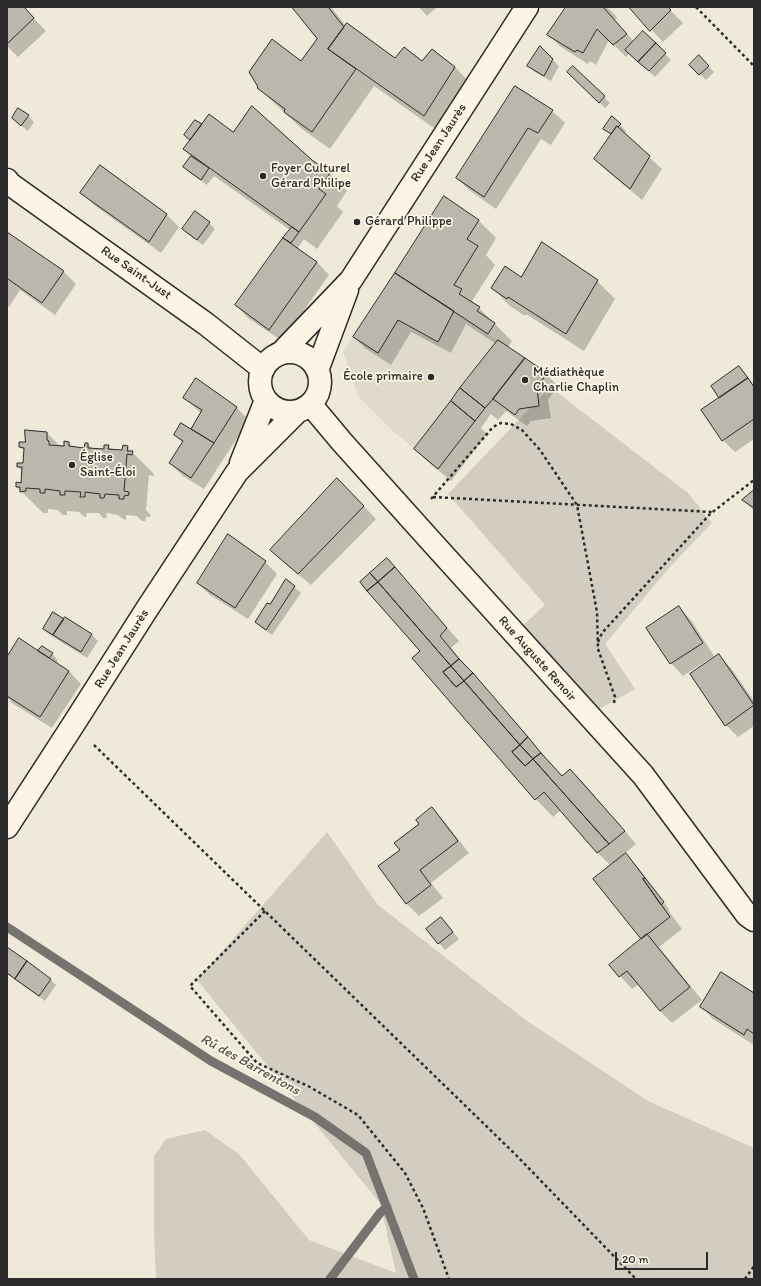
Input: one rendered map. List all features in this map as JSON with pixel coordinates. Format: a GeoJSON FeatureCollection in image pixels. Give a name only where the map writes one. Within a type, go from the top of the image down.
{"type":"FeatureCollection","features":[{"type":"Feature","properties":{"kind":"main road","name":"Rue Jean Jaurès"},"geometry":{"type":"LineString","coordinates":[[351,280],[527,7]]}},
{"type":"Feature","properties":{"kind":"main road","name":"Rue Saint-Just"},"geometry":{"type":"LineString","coordinates":[[7,180],[10,184],[206,324],[262,369]]}},
{"type":"Feature","properties":{"kind":"main road"},"geometry":{"type":"LineString","coordinates":[[304,408],[288,412],[272,407],[261,393],[260,376],[262,369],[267,361],[282,352],[351,280]]}},
{"type":"Feature","properties":{"kind":"main road"},"geometry":{"type":"LineString","coordinates":[[318,368],[351,280]]}},
{"type":"Feature","properties":{"kind":"main road"},"geometry":{"type":"LineString","coordinates":[[237,472],[317,396],[320,387],[318,368],[303,354],[293,351],[282,352]]}},
{"type":"Feature","properties":{"kind":"main road"},"geometry":{"type":"LineString","coordinates":[[237,472],[266,400]]}},
{"type":"Feature","properties":{"kind":"main road","name":"Rue Auguste Renoir"},"geometry":{"type":"LineString","coordinates":[[304,408],[342,442],[643,775],[747,915],[754,920]]}},
{"type":"Feature","properties":{"kind":"main road","name":"Rue Jean Jaurès"},"geometry":{"type":"LineString","coordinates":[[7,827],[237,472]]}},
{"type":"Feature","properties":{"kind":"path"},"geometry":{"type":"LineString","coordinates":[[696,7],[754,66]]}},
{"type":"Feature","properties":{"kind":"path"},"geometry":{"type":"LineString","coordinates":[[412,520],[493,427],[501,423],[511,424],[522,430],[540,450],[577,505],[597,612],[598,649],[615,697],[609,738]]}},
{"type":"Feature","properties":{"kind":"path"},"geometry":{"type":"LineString","coordinates":[[598,649],[599,639],[602,633],[712,512],[754,480]]}},
{"type":"Feature","properties":{"kind":"path"},"geometry":{"type":"LineString","coordinates":[[433,496],[712,512]]}},
{"type":"Feature","properties":{"kind":"path"},"geometry":{"type":"LineString","coordinates":[[74,725],[515,1154],[636,1279]]}},
{"type":"Feature","properties":{"kind":"path"},"geometry":{"type":"LineString","coordinates":[[265,911],[190,986],[257,1063],[308,1086],[358,1114],[405,1174],[423,1208],[449,1279]]}},
{"type":"Feature","properties":{"kind":"path"},"geometry":{"type":"LineString","coordinates":[[745,1279],[754,1266]]}},
{"type":"Feature","properties":{"kind":"path"},"geometry":{"type":"LineString","coordinates":[[630,1274],[632,1279]]}},
{"type":"Feature","properties":{"kind":"shaded area","name":"École primaire"},"geometry":{"type":"Polygon","coordinates":[[[395,273],[525,358],[438,469],[393,431],[358,396],[343,352],[395,273]]]}},
{"type":"Feature","properties":{"kind":"shaded area"},"geometry":{"type":"Polygon","coordinates":[[[550,387],[688,493],[712,523],[669,568],[605,644],[635,689],[596,711],[521,627],[545,605],[448,494],[550,387]]]}},
{"type":"Feature","properties":{"kind":"shaded area"},"geometry":{"type":"Polygon","coordinates":[[[327,832],[378,905],[527,1021],[650,1102],[754,1148],[754,1279],[156,1279],[154,1234],[154,1156],[166,1139],[205,1130],[239,1154],[309,1240],[396,1273],[380,1203],[197,980],[327,832]]]}},
{"type":"Feature","properties":{"kind":"building"},"geometry":{"type":"Polygon","coordinates":[[[7,7],[24,7],[34,18],[7,44],[7,7]]]}},
{"type":"Feature","properties":{"kind":"building"},"geometry":{"type":"Polygon","coordinates":[[[292,7],[328,7],[344,27],[328,49],[356,69],[312,132],[284,112],[285,109],[257,88],[258,87],[249,72],[272,39],[301,61],[317,39],[292,7]]]}},
{"type":"Feature","properties":{"kind":"building"},"geometry":{"type":"Polygon","coordinates":[[[566,7],[603,7],[627,34],[613,45],[597,29],[583,53],[577,50],[575,52],[547,35],[566,7]]]}},
{"type":"Feature","properties":{"kind":"building"},"geometry":{"type":"Polygon","coordinates":[[[629,7],[668,7],[671,10],[650,31],[629,7]]]}},
{"type":"Feature","properties":{"kind":"building"},"geometry":{"type":"Polygon","coordinates":[[[347,23],[395,58],[404,47],[422,61],[432,49],[455,67],[424,116],[328,49],[347,23]]]}},
{"type":"Feature","properties":{"kind":"building"},"geometry":{"type":"Polygon","coordinates":[[[643,31],[656,43],[638,62],[625,50],[643,31]]]}},
{"type":"Feature","properties":{"kind":"building"},"geometry":{"type":"Polygon","coordinates":[[[656,43],[666,53],[649,71],[638,62],[656,43]]]}},
{"type":"Feature","properties":{"kind":"building"},"geometry":{"type":"Polygon","coordinates":[[[540,46],[553,59],[544,76],[527,66],[540,46]]]}},
{"type":"Feature","properties":{"kind":"building"},"geometry":{"type":"Polygon","coordinates":[[[699,55],[709,66],[699,75],[689,65],[699,55]]]}},
{"type":"Feature","properties":{"kind":"building"},"geometry":{"type":"Polygon","coordinates":[[[573,66],[605,96],[599,103],[567,72],[573,66]]]}},
{"type":"Feature","properties":{"kind":"building"},"geometry":{"type":"Polygon","coordinates":[[[515,86],[553,110],[538,133],[528,128],[484,197],[456,178],[515,86]]]}},
{"type":"Feature","properties":{"kind":"building"},"geometry":{"type":"Polygon","coordinates":[[[252,106],[312,160],[330,173],[319,189],[326,194],[299,232],[183,149],[209,114],[233,132],[252,106]]]}},
{"type":"Feature","properties":{"kind":"building"},"geometry":{"type":"Polygon","coordinates":[[[18,108],[29,115],[21,126],[12,118],[18,108]]]}},
{"type":"Feature","properties":{"kind":"building"},"geometry":{"type":"Polygon","coordinates":[[[612,116],[621,124],[618,127],[617,126],[611,134],[603,129],[612,116]]]}},
{"type":"Feature","properties":{"kind":"building"},"geometry":{"type":"Polygon","coordinates":[[[195,120],[202,124],[190,140],[184,135],[195,120]]]}},
{"type":"Feature","properties":{"kind":"building"},"geometry":{"type":"Polygon","coordinates":[[[617,126],[650,156],[630,189],[594,159],[617,126]]]}},
{"type":"Feature","properties":{"kind":"building"},"geometry":{"type":"Polygon","coordinates":[[[191,156],[209,168],[201,180],[183,167],[191,156]]]}},
{"type":"Feature","properties":{"kind":"building"},"geometry":{"type":"Polygon","coordinates":[[[100,165],[167,214],[149,242],[80,193],[100,165]]]}},
{"type":"Feature","properties":{"kind":"building"},"geometry":{"type":"Polygon","coordinates":[[[444,196],[479,220],[467,239],[478,246],[454,285],[462,289],[459,294],[480,307],[477,311],[495,323],[488,334],[395,273],[444,196]]]}},
{"type":"Feature","properties":{"kind":"building"},"geometry":{"type":"Polygon","coordinates":[[[195,211],[210,222],[197,240],[182,229],[195,211]]]}},
{"type":"Feature","properties":{"kind":"building"},"geometry":{"type":"Polygon","coordinates":[[[292,227],[299,232],[291,243],[283,238],[292,227]]]}},
{"type":"Feature","properties":{"kind":"building"},"geometry":{"type":"Polygon","coordinates":[[[7,232],[64,271],[42,303],[8,279],[7,280],[7,232]]]}},
{"type":"Feature","properties":{"kind":"building"},"geometry":{"type":"Polygon","coordinates":[[[283,238],[317,262],[269,330],[235,305],[283,238]]]}},
{"type":"Feature","properties":{"kind":"building"},"geometry":{"type":"Polygon","coordinates":[[[542,242],[598,280],[566,334],[508,297],[507,299],[491,288],[505,266],[521,277],[542,242]]]}},
{"type":"Feature","properties":{"kind":"building"},"geometry":{"type":"Polygon","coordinates":[[[395,273],[454,311],[438,342],[398,320],[378,353],[353,337],[395,273]]]}},
{"type":"Feature","properties":{"kind":"building"},"geometry":{"type":"Polygon","coordinates":[[[498,340],[525,358],[485,408],[460,388],[498,340]]]}},
{"type":"Feature","properties":{"kind":"building","name":"Médiathèque Charlie Chaplin"},"geometry":{"type":"Polygon","coordinates":[[[525,358],[547,373],[537,388],[539,406],[519,409],[515,415],[493,399],[525,358]]]}},
{"type":"Feature","properties":{"kind":"building"},"geometry":{"type":"Polygon","coordinates":[[[739,366],[748,378],[719,398],[711,386],[739,366]]]}},
{"type":"Feature","properties":{"kind":"building"},"geometry":{"type":"Polygon","coordinates":[[[196,378],[237,407],[214,443],[191,429],[202,410],[183,398],[196,378]]]}},
{"type":"Feature","properties":{"kind":"building"},"geometry":{"type":"Polygon","coordinates":[[[748,378],[754,387],[754,419],[722,441],[701,410],[748,378]]]}},
{"type":"Feature","properties":{"kind":"building"},"geometry":{"type":"Polygon","coordinates":[[[460,388],[485,408],[475,421],[451,401],[460,388]]]}},
{"type":"Feature","properties":{"kind":"building"},"geometry":{"type":"Polygon","coordinates":[[[451,401],[475,421],[438,469],[414,449],[451,401]]]}},
{"type":"Feature","properties":{"kind":"building"},"geometry":{"type":"Polygon","coordinates":[[[181,423],[214,443],[191,478],[169,463],[183,441],[174,435],[181,423]]]}},
{"type":"Feature","properties":{"kind":"building","name":"Église Saint-Éloi"},"geometry":{"type":"Polygon","coordinates":[[[25,430],[47,432],[47,440],[49,441],[49,445],[64,446],[64,441],[69,442],[69,446],[84,448],[85,443],[88,443],[88,448],[104,449],[104,445],[109,445],[108,449],[122,450],[123,445],[128,446],[127,451],[133,451],[132,455],[127,454],[124,491],[129,492],[129,495],[124,496],[124,499],[119,499],[119,495],[105,494],[104,498],[100,498],[100,494],[85,492],[85,497],[80,497],[81,492],[65,491],[65,495],[60,495],[60,491],[45,489],[45,493],[40,493],[40,489],[26,488],[26,491],[20,492],[20,487],[16,487],[16,482],[21,483],[22,467],[17,467],[17,463],[23,463],[24,448],[19,447],[19,442],[25,442],[25,430]]]}},
{"type":"Feature","properties":{"kind":"building"},"geometry":{"type":"Polygon","coordinates":[[[337,478],[364,506],[298,574],[270,550],[337,478]]]}},
{"type":"Feature","properties":{"kind":"building"},"geometry":{"type":"Polygon","coordinates":[[[754,490],[754,508],[742,500],[754,490]]]}},
{"type":"Feature","properties":{"kind":"building"},"geometry":{"type":"Polygon","coordinates":[[[228,534],[266,561],[235,608],[197,583],[228,534]]]}},
{"type":"Feature","properties":{"kind":"building"},"geometry":{"type":"Polygon","coordinates":[[[387,558],[395,567],[378,582],[370,573],[387,558]]]}},
{"type":"Feature","properties":{"kind":"building"},"geometry":{"type":"Polygon","coordinates":[[[395,567],[447,628],[440,636],[459,659],[451,666],[378,582],[395,567]]]}},
{"type":"Feature","properties":{"kind":"building"},"geometry":{"type":"Polygon","coordinates":[[[370,573],[378,582],[367,591],[360,582],[370,573]]]}},
{"type":"Feature","properties":{"kind":"building"},"geometry":{"type":"Polygon","coordinates":[[[286,579],[295,586],[266,630],[255,622],[267,603],[270,604],[286,579]]]}},
{"type":"Feature","properties":{"kind":"building"},"geometry":{"type":"Polygon","coordinates":[[[378,582],[451,666],[443,672],[456,687],[464,681],[520,745],[512,752],[525,766],[533,759],[609,844],[597,853],[544,792],[535,800],[412,658],[420,651],[367,591],[378,582]]]}},
{"type":"Feature","properties":{"kind":"building"},"geometry":{"type":"Polygon","coordinates":[[[679,606],[703,643],[670,664],[646,628],[679,606]]]}},
{"type":"Feature","properties":{"kind":"building"},"geometry":{"type":"Polygon","coordinates":[[[53,612],[64,619],[53,635],[43,629],[53,612]]]}},
{"type":"Feature","properties":{"kind":"building"},"geometry":{"type":"Polygon","coordinates":[[[65,617],[92,634],[81,652],[53,635],[65,617]]]}},
{"type":"Feature","properties":{"kind":"building"},"geometry":{"type":"Polygon","coordinates":[[[19,638],[69,671],[40,717],[7,696],[7,657],[19,638]]]}},
{"type":"Feature","properties":{"kind":"building"},"geometry":{"type":"Polygon","coordinates":[[[42,646],[53,653],[49,658],[38,651],[42,646]]]}},
{"type":"Feature","properties":{"kind":"building"},"geometry":{"type":"Polygon","coordinates":[[[719,654],[754,705],[725,726],[690,674],[719,654]]]}},
{"type":"Feature","properties":{"kind":"building"},"geometry":{"type":"Polygon","coordinates":[[[459,659],[473,673],[464,681],[451,666],[459,659]]]}},
{"type":"Feature","properties":{"kind":"building"},"geometry":{"type":"Polygon","coordinates":[[[451,666],[464,681],[456,687],[443,672],[451,666]]]}},
{"type":"Feature","properties":{"kind":"building"},"geometry":{"type":"Polygon","coordinates":[[[473,673],[528,737],[520,745],[464,681],[473,673]]]}},
{"type":"Feature","properties":{"kind":"building"},"geometry":{"type":"Polygon","coordinates":[[[528,737],[541,753],[533,759],[520,745],[528,737]]]}},
{"type":"Feature","properties":{"kind":"building"},"geometry":{"type":"Polygon","coordinates":[[[520,745],[533,759],[525,766],[512,752],[520,745]]]}},
{"type":"Feature","properties":{"kind":"building"},"geometry":{"type":"Polygon","coordinates":[[[541,753],[562,776],[570,769],[625,831],[609,844],[533,759],[541,753]]]}},
{"type":"Feature","properties":{"kind":"building"},"geometry":{"type":"Polygon","coordinates":[[[432,807],[458,841],[420,870],[431,885],[406,904],[378,866],[400,850],[394,843],[419,824],[416,820],[432,807]]]}},
{"type":"Feature","properties":{"kind":"building"},"geometry":{"type":"Polygon","coordinates":[[[626,853],[645,878],[643,879],[670,917],[641,939],[593,879],[626,853]]]}},
{"type":"Feature","properties":{"kind":"building"},"geometry":{"type":"Polygon","coordinates":[[[645,878],[664,902],[661,905],[643,879],[645,878]]]}},
{"type":"Feature","properties":{"kind":"building"},"geometry":{"type":"Polygon","coordinates":[[[441,917],[453,932],[438,944],[426,929],[441,917]]]}},
{"type":"Feature","properties":{"kind":"building"},"geometry":{"type":"Polygon","coordinates":[[[647,934],[690,987],[660,1011],[627,971],[619,977],[609,965],[647,934]]]}},
{"type":"Feature","properties":{"kind":"building"},"geometry":{"type":"Polygon","coordinates":[[[7,947],[27,961],[15,979],[7,973],[7,947]]]}},
{"type":"Feature","properties":{"kind":"building"},"geometry":{"type":"Polygon","coordinates":[[[27,961],[51,979],[39,996],[15,979],[27,961]]]}},
{"type":"Feature","properties":{"kind":"building"},"geometry":{"type":"Polygon","coordinates":[[[721,972],[754,993],[754,1034],[747,1029],[744,1035],[700,1007],[721,972]]]}},
{"type":"Feature","properties":{"kind":"waterway","name":"Rû des Barrentons"},"geometry":{"type":"LineString","coordinates":[[7,927],[211,1061],[315,1117],[366,1153],[414,1279]]}},
{"type":"Feature","properties":{"kind":"waterway"},"geometry":{"type":"LineString","coordinates":[[330,1279],[380,1213],[387,1207]]}},
{"type":"Feature","properties":{"kind":"place","name":"Foyer Culturel Gérard Philipe"},"geometry":{"type":"Point","coordinates":[263,176]}},
{"type":"Feature","properties":{"kind":"place","name":"Gérard Philippe"},"geometry":{"type":"Point","coordinates":[357,222]}},
{"type":"Feature","properties":{"kind":"place","name":"École primaire"},"geometry":{"type":"Point","coordinates":[431,377]}},
{"type":"Feature","properties":{"kind":"place","name":"Médiathèque Charlie Chaplin"},"geometry":{"type":"Point","coordinates":[525,380]}},
{"type":"Feature","properties":{"kind":"place","name":"Église Saint-Éloi"},"geometry":{"type":"Point","coordinates":[72,465]}}]}
